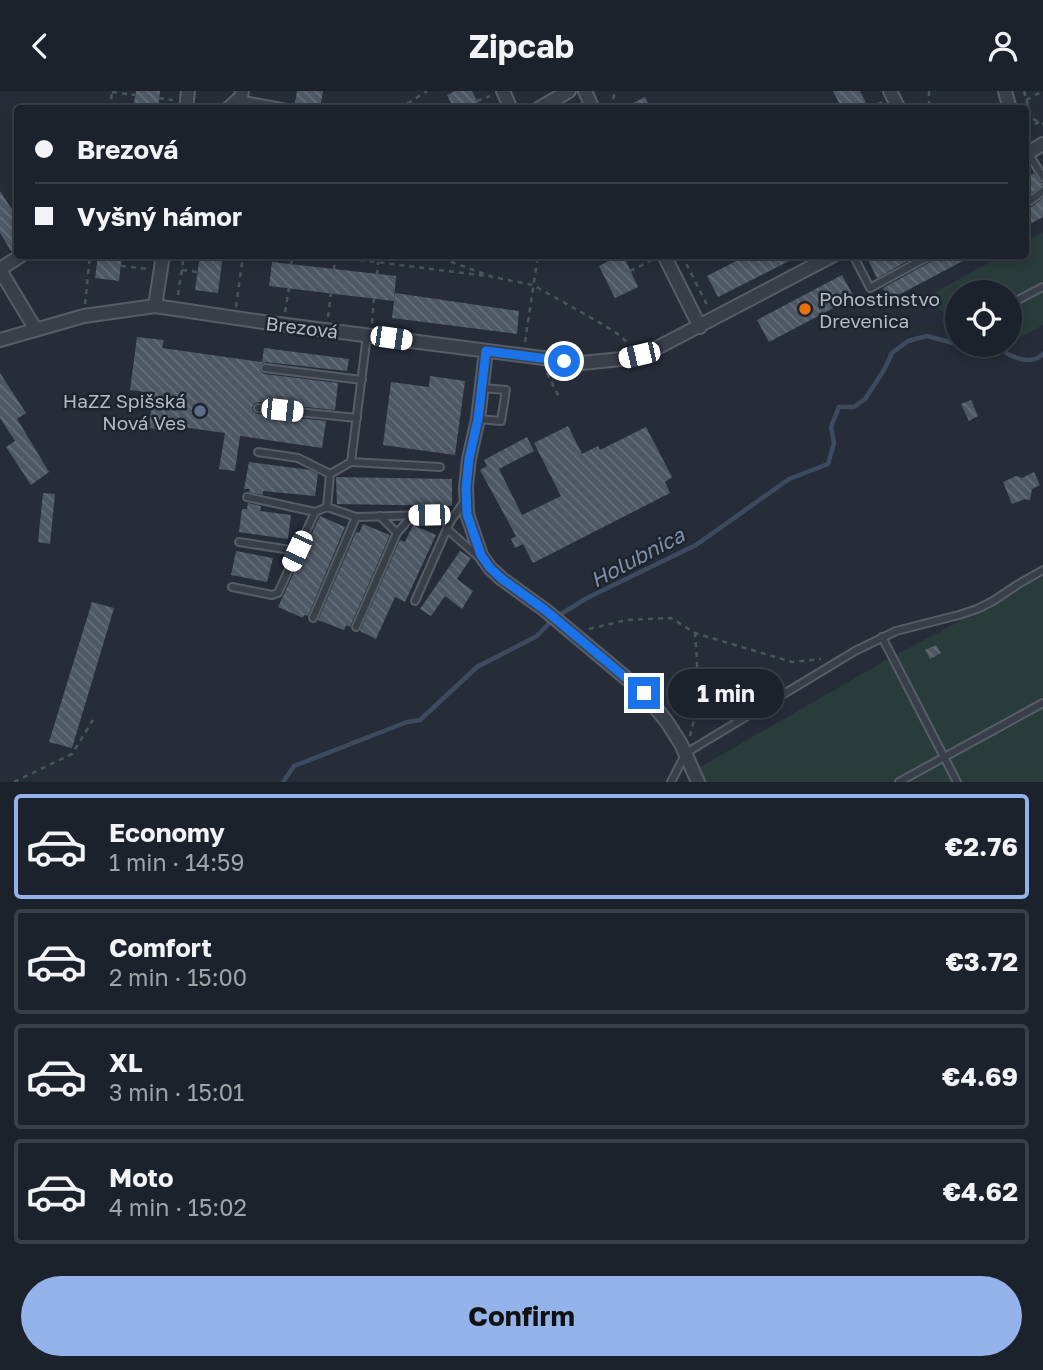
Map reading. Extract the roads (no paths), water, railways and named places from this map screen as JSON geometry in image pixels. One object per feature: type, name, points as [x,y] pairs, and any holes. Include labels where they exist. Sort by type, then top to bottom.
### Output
[{"type":"street","points":[[545,105],[569,91]]},
{"type":"street","points":[[16,259],[0,269],[36,330]]},
{"type":"street","points":[[155,306],[162,259]]},
{"type":"street","points":[[665,259],[700,327]]},
{"type":"street","name":"Brezová","points":[[0,340],[84,316],[155,306],[263,323],[369,331],[486,351],[582,363],[621,359],[655,349],[827,259]]},
{"type":"street","points":[[486,351],[478,419],[469,459],[466,499],[467,514],[481,555],[502,579],[569,629],[644,693],[667,722],[686,753],[698,782]]},
{"type":"lane","points":[[242,94],[244,100],[271,105]]},
{"type":"lane","points":[[1029,156],[1043,177]]},
{"type":"lane","points":[[1029,203],[1043,191]]},
{"type":"lane","points":[[855,259],[870,288],[924,259]]},
{"type":"lane","points":[[1022,298],[1043,287]]},
{"type":"lane","points":[[351,462],[369,331]]},
{"type":"lane","points":[[265,367],[362,380]]},
{"type":"lane","points":[[478,419],[502,421],[506,390],[482,388]]},
{"type":"lane","points":[[258,408],[357,418]]},
{"type":"lane","points":[[258,452],[298,458],[330,474]]},
{"type":"lane","points":[[330,474],[351,462],[440,467]]},
{"type":"lane","points":[[327,507],[330,474]]},
{"type":"lane","points":[[247,497],[315,512],[327,507],[356,517],[429,515],[448,526],[487,563]]},
{"type":"lane","points":[[415,601],[448,526],[466,499]]},
{"type":"lane","points":[[232,587],[272,595],[278,593],[315,512]]},
{"type":"lane","points":[[380,516],[397,533]]},
{"type":"lane","points":[[356,627],[397,533],[412,516]]},
{"type":"lane","points":[[313,618],[356,517]]},
{"type":"lane","points":[[239,541],[297,551]]},
{"type":"lane","points":[[671,782],[686,753],[855,651],[896,631],[977,609],[1043,570]]},
{"type":"lane","points":[[881,637],[957,782]]},
{"type":"lane","points":[[899,782],[1043,703]]},
{"type":"waterway","name":"Holubnica","points":[[283,782],[294,766],[407,722],[420,720],[477,667],[537,636],[553,619],[587,598],[696,545],[789,479],[828,464],[834,443],[831,427],[839,407],[854,407],[865,399],[892,353],[908,341],[927,336],[945,341]]},
{"type":"waterway","name":"Holubnica","points":[[1016,357],[1032,360],[1043,354]]},
{"type":"place","name":"Pohostinstvo Drevenica","points":[[805,309]]},
{"type":"place","name":"HaZZ Spišská Nová Ves","points":[[200,411]]}]
